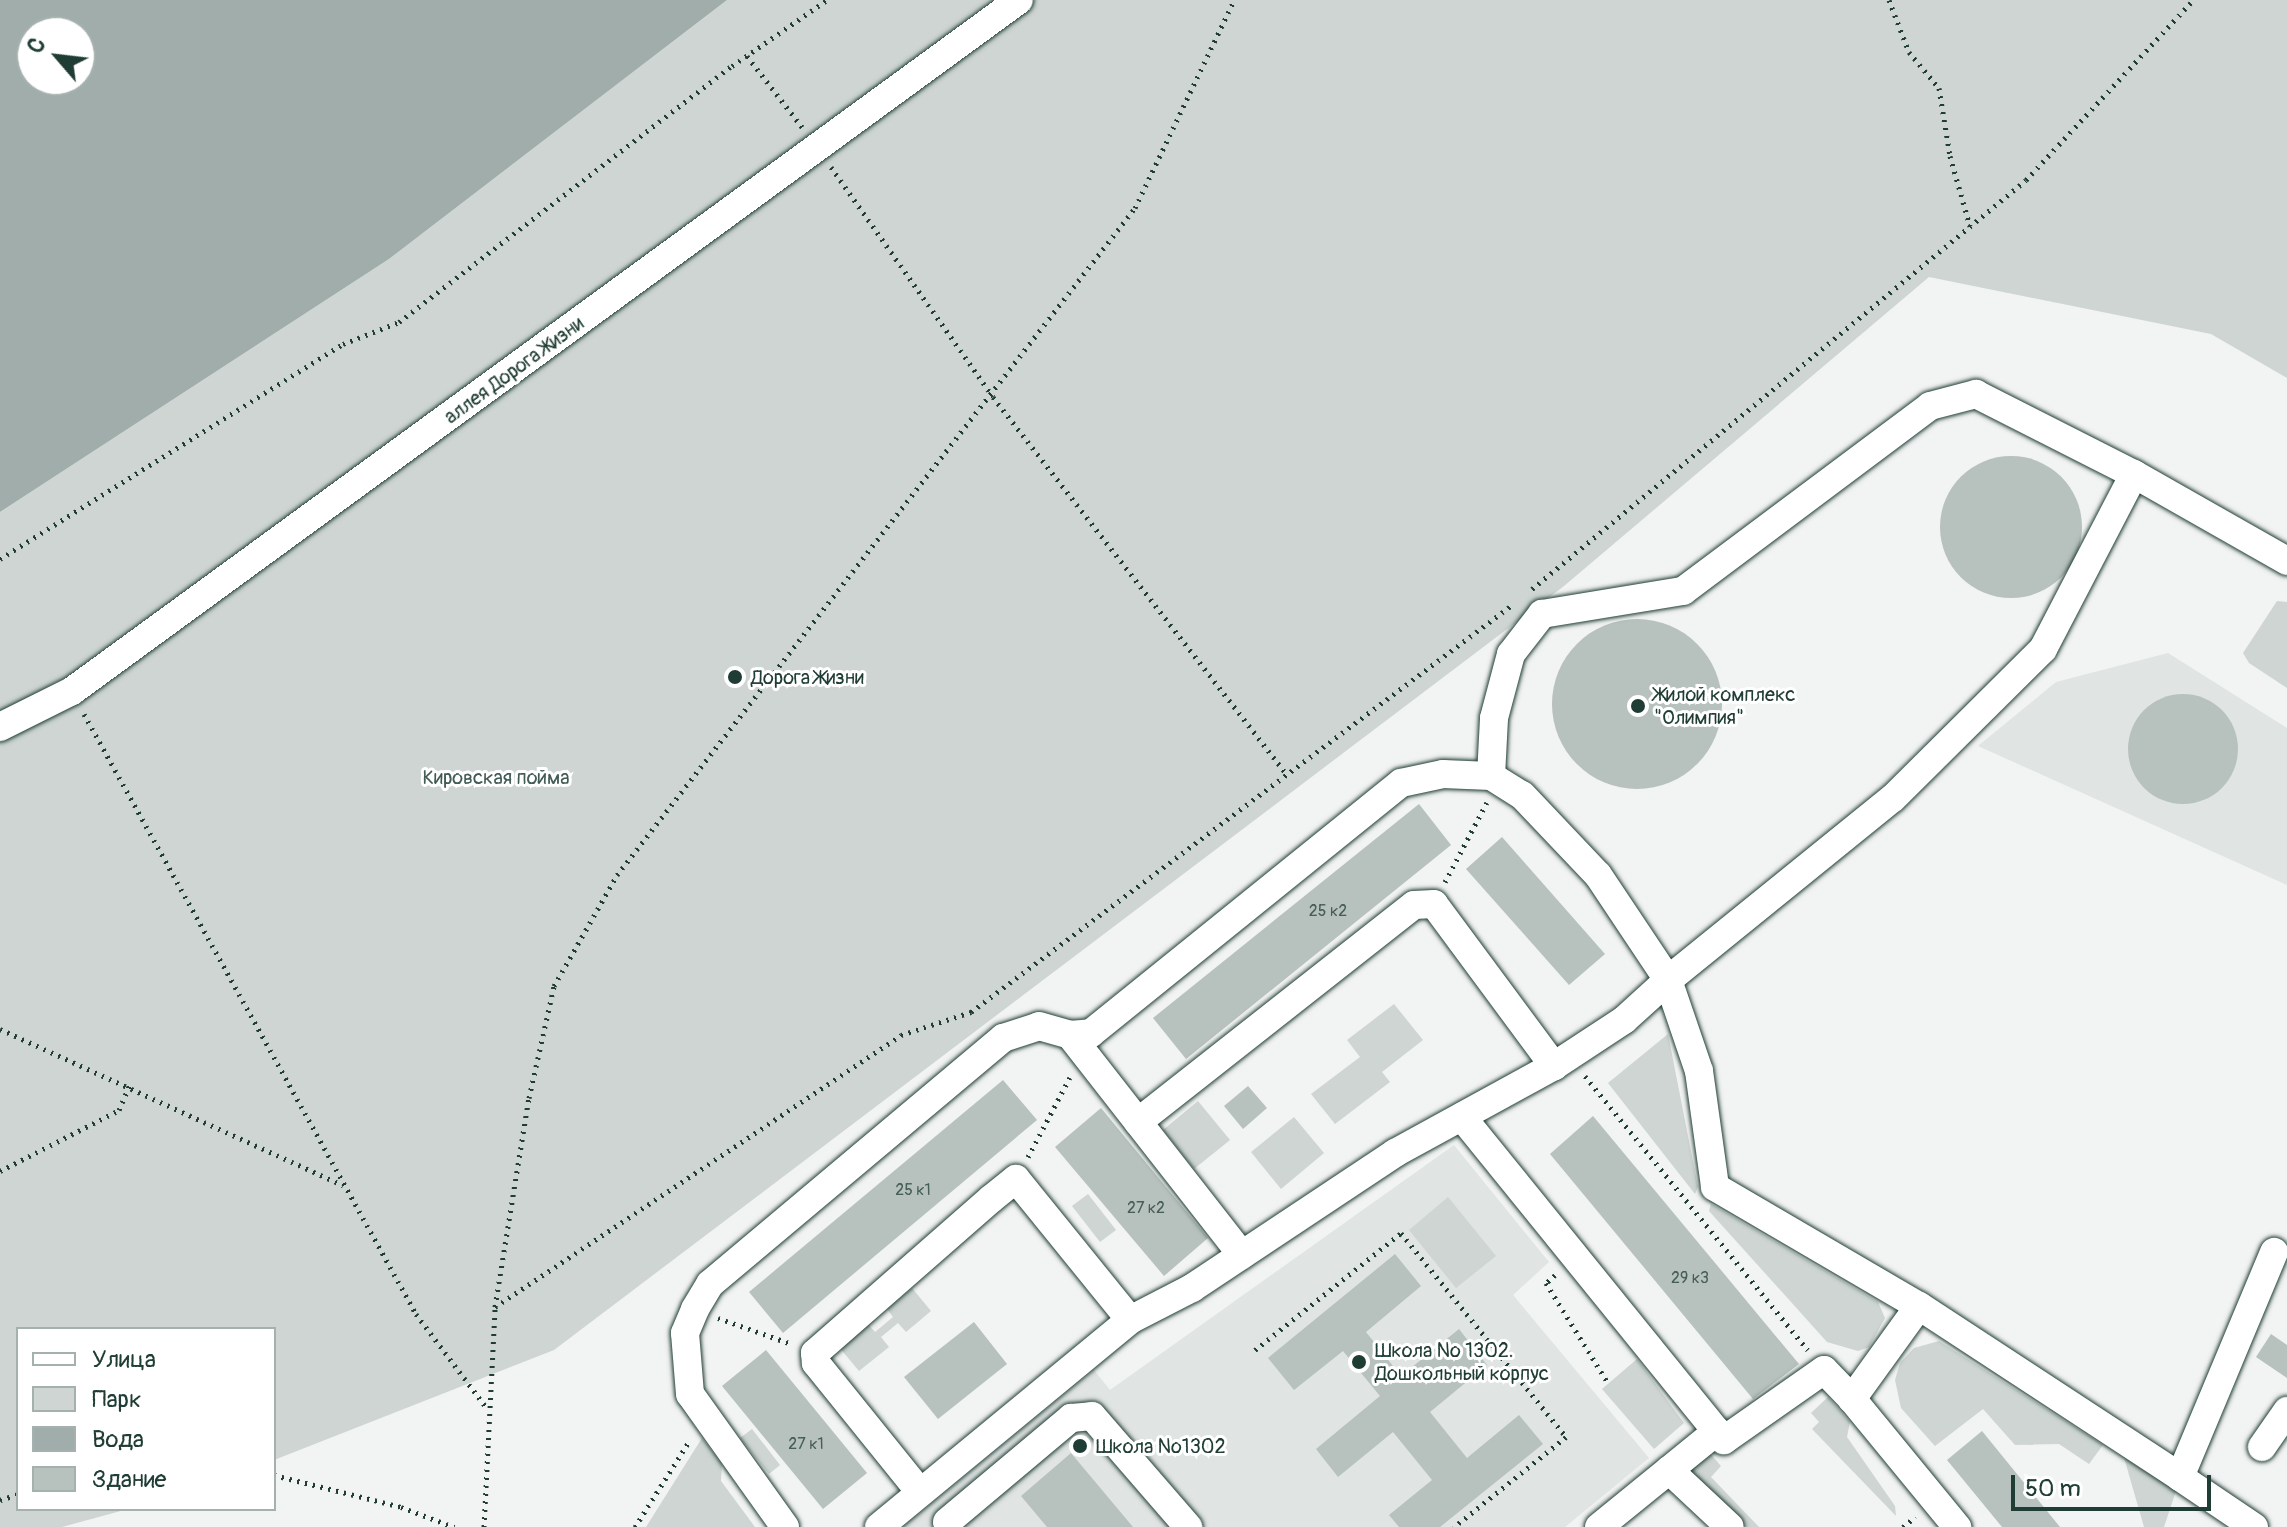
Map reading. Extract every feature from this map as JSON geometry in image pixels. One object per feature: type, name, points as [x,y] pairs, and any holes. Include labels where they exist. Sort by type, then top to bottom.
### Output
[{"type":"street","name":"аллея Дорога Жизни","points":[[0,727],[72,691],[819,149],[1019,0]]},
{"type":"street","points":[[1491,786],[1494,718],[1511,654],[1542,614],[1683,591],[1930,406],[1976,394],[2134,474],[2287,561]]},
{"type":"street","points":[[879,1527],[1130,1320],[1242,1255],[1395,1153],[1562,1061],[1646,1003],[1668,980],[1893,798],[2043,649],[2134,474]]},
{"type":"street","points":[[1076,1044],[1401,783],[1443,774],[1522,795],[1598,875],[1668,980],[1699,1071],[1715,1187],[1919,1306],[2254,1527]]},
{"type":"street","points":[[1138,1122],[1414,905],[1434,904],[1562,1061]]},
{"type":"street","points":[[785,1527],[690,1394],[684,1363],[685,1333],[710,1284],[1003,1038],[1039,1026],[1076,1044],[1242,1255]]},
{"type":"street","points":[[1462,1117],[1724,1440],[1824,1370],[1852,1399],[1957,1527]]},
{"type":"street","points":[[920,1492],[816,1363],[815,1353],[820,1343],[1016,1179],[1130,1320]]},
{"type":"street","points":[[2180,1477],[2274,1252]]},
{"type":"street","points":[[1852,1399],[1919,1306]]},
{"type":"street","points":[[2262,1447],[2287,1411]]},
{"type":"street","points":[[947,1522],[1071,1418],[1092,1416],[1188,1527]]},
{"type":"street","points":[[1599,1527],[1717,1431]]},
{"type":"street","points":[[1669,1470],[1730,1527]]},
{"type":"path","points":[[0,559],[343,344],[399,322],[747,56],[827,0]]},
{"type":"path","points":[[484,1527],[486,1408],[495,1307],[529,1098],[554,986],[617,875],[993,397],[1135,208],[1234,0]]},
{"type":"path","points":[[1889,0],[1909,52],[1939,88],[1950,156],[1970,226]]},
{"type":"path","points":[[1528,592],[2026,180],[2193,0]]},
{"type":"path","points":[[747,56],[819,149],[993,397],[1287,774]]},
{"type":"path","points":[[495,1307],[901,1035],[971,1012],[1516,602]]},
{"type":"path","points":[[72,691],[416,1314],[486,1408]]},
{"type":"path","points":[[1434,904],[1491,786]]},
{"type":"path","points":[[0,1029],[130,1084],[344,1185]]},
{"type":"path","points":[[1016,1179],[1076,1044]]},
{"type":"path","points":[[1562,1061],[1824,1370]]},
{"type":"path","points":[[0,1171],[119,1110],[130,1084]]},
{"type":"path","points":[[1255,1350],[1401,1233],[1566,1437],[1454,1527]]},
{"type":"path","points":[[1577,1256],[1546,1283],[1608,1383]]},
{"type":"path","points":[[709,1330],[718,1305]]},
{"type":"path","points":[[712,1315],[815,1353]]},
{"type":"path","points":[[635,1527],[705,1415]]},
{"type":"path","points":[[276,1476],[401,1507],[454,1527]]},
{"type":"shaded area","points":[[2168,653],[2287,728],[2287,885],[1978,746],[2056,682]]},
{"type":"shaded area","name":"Школа № 1302. Дошкольный корпус","points":[[1454,1145],[1549,1262],[1513,1295],[1649,1458],[1565,1527],[903,1527],[1094,1370],[1110,1390]]},
{"type":"green space","name":"Кировская пойма","points":[[727,0],[2287,0],[2287,378],[2211,334],[1929,277],[1564,586],[554,1350],[276,1459],[276,1327],[16,1327],[16,1511],[121,1511],[62,1527],[0,1527],[0,512],[389,259]]},
{"type":"green space","points":[[2277,601],[2287,602],[2287,688],[2249,663],[2243,653]]},
{"type":"green space","points":[[1394,1004],[1423,1040],[1382,1072],[1390,1082],[1335,1124],[1311,1094],[1360,1057],[1347,1040]]},
{"type":"green space","points":[[1668,1034],[1698,1187],[1695,1194],[1608,1083]]},
{"type":"green space","points":[[1198,1101],[1230,1140],[1194,1169],[1163,1130]]},
{"type":"green space","points":[[1294,1117],[1324,1153],[1281,1189],[1251,1152]]},
{"type":"green space","points":[[1088,1194],[1116,1230],[1100,1242],[1072,1206]]},
{"type":"green space","points":[[1448,1197],[1496,1256],[1456,1288],[1409,1230]]},
{"type":"green space","points":[[1711,1204],[1878,1302],[1885,1318],[1869,1347],[1858,1351],[1827,1342],[1709,1211]]},
{"type":"green space","points":[[912,1288],[931,1311],[906,1332],[898,1323],[881,1337],[889,1347],[859,1371],[839,1347],[868,1324],[875,1332],[893,1317],[887,1309]]},
{"type":"green space","points":[[1939,1341],[2103,1445],[2089,1464],[2059,1444],[2015,1445],[1983,1409],[1935,1446],[1901,1408],[1895,1380],[1900,1363],[1914,1348]]},
{"type":"green space","points":[[1637,1359],[1684,1423],[1654,1449],[1602,1389]]},
{"type":"green space","points":[[1828,1397],[1850,1422],[1847,1437],[1895,1506],[1896,1516],[1812,1429],[1819,1422],[1811,1413]]},
{"type":"green space","points":[[752,1429],[780,1465],[769,1474],[740,1438]]},
{"type":"green space","points":[[702,1438],[722,1464],[721,1481],[755,1527],[646,1527]]},
{"type":"green space","points":[[1707,1450],[1721,1466],[1711,1477],[1759,1527],[1746,1527],[1691,1478],[1690,1466]]},
{"type":"green space","points":[[2123,1454],[2176,1491],[2164,1527],[2144,1527]]},
{"type":"water","points":[[0,0],[727,0],[389,259],[0,512]]},
{"type":"building","points":[[2011,456],[2038,461],[2061,477],[2077,500],[2082,527],[2077,554],[2061,577],[2038,593],[2011,598],[1984,593],[1961,577],[1945,554],[1940,527],[1945,500],[1961,477],[1984,461]]},
{"type":"building","name":"Жилой комплекс \"Олимпия\"","points":[[1637,619],[1670,625],[1697,644],[1716,671],[1722,704],[1716,737],[1697,764],[1670,783],[1637,789],[1604,783],[1577,764],[1558,737],[1552,704],[1558,671],[1577,644],[1604,625]]},
{"type":"building","points":[[2183,694],[2204,698],[2222,710],[2234,728],[2238,749],[2234,770],[2222,788],[2204,800],[2183,804],[2162,800],[2144,788],[2132,770],[2128,749],[2132,728],[2144,710],[2162,698]]},
{"type":"building","points":[[1419,804],[1451,845],[1186,1059],[1153,1018]]},
{"type":"building","points":[[1502,837],[1605,954],[1569,985],[1466,869]]},
{"type":"building","points":[[1003,1080],[1037,1120],[783,1333],[749,1292]]},
{"type":"building","points":[[1248,1086],[1267,1108],[1243,1129],[1224,1106]]},
{"type":"building","points":[[1101,1108],[1208,1238],[1164,1276],[1055,1147]]},
{"type":"building","points":[[1593,1116],[1799,1364],[1753,1399],[1550,1154]]},
{"type":"building","points":[[1395,1254],[1421,1286],[1366,1332],[1401,1376],[1459,1329],[1487,1365],[1430,1412],[1467,1458],[1519,1415],[1543,1444],[1440,1527],[1399,1527],[1389,1515],[1432,1480],[1393,1432],[1338,1477],[1316,1449],[1380,1396],[1343,1351],[1294,1390],[1268,1358]]},
{"type":"building","points":[[974,1322],[1007,1364],[938,1419],[904,1377]]},
{"type":"building","points":[[2271,1334],[2287,1345],[2287,1378],[2256,1357]]},
{"type":"building","points":[[766,1350],[867,1473],[823,1509],[722,1386]]},
{"type":"building","points":[[1982,1431],[2060,1527],[2002,1527],[1947,1460]]},
{"type":"building","points":[[1071,1453],[1133,1527],[1047,1527],[1021,1496]]},
{"type":"place","name":"Дорога Жизни","points":[[735,677]]},
{"type":"place","name":"Жилой комплекс \"Олимпия\"","points":[[1638,706]]},
{"type":"place","name":"Школа № 1302. Дошкольный корпус","points":[[1359,1362]]},
{"type":"place","name":"Школа №1302","points":[[1080,1446]]}]
